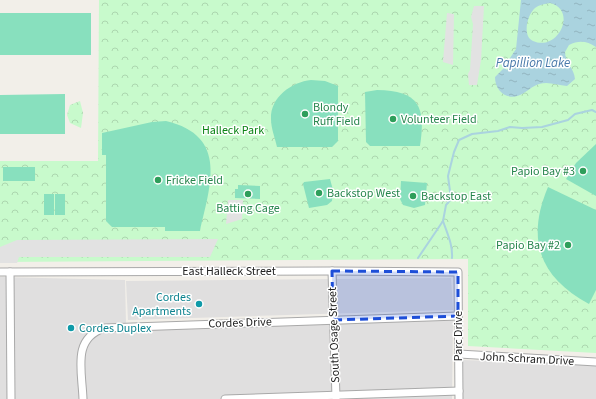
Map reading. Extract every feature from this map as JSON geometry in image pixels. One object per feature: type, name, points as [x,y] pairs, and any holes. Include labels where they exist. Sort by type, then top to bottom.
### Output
[{"type":"street","name":"South Osage Street","points":[[332,271],[336,397]]},
{"type":"street","name":"East Halleck Street","points":[[0,272],[458,272]]},
{"type":"street","points":[[10,272],[11,399]]},
{"type":"street","name":"Parc Drive","points":[[458,272],[459,399]]},
{"type":"street","name":"Cordes Drive","points":[[83,399],[82,349],[88,336],[104,328],[458,316]]},
{"type":"street","name":"John Schram Drive","points":[[458,354],[596,362]]},
{"type":"street","points":[[225,399],[412,396],[459,391]]},
{"type":"highlighted area","points":[[332,271],[458,272],[458,316],[333,320]]},
{"type":"shaded area","points":[[474,6],[484,6],[481,60],[477,85],[469,85],[468,74],[470,70],[473,24],[471,17]]},
{"type":"shaded area","points":[[447,13],[454,14],[453,65],[443,62]]},
{"type":"shaded area","points":[[228,200],[243,200],[242,219],[226,224]]},
{"type":"shaded area","points":[[218,239],[210,257],[19,257],[17,263],[0,263],[0,247],[17,240]]},
{"type":"shaded area","points":[[0,277],[125,280],[126,323],[453,319],[452,399],[0,399]]},
{"type":"shaded area","points":[[451,278],[453,310],[128,320],[126,281]]},
{"type":"shaded area","points":[[463,360],[596,365],[596,399],[463,399]]},
{"type":"green space","name":"Halleck Park","points":[[99,0],[596,0],[596,353],[468,346],[468,259],[0,262],[0,161],[98,161]]},
{"type":"green space","points":[[0,13],[91,13],[91,55],[0,55]]},
{"type":"green space","name":"Blondy Ruff Field","points":[[304,81],[325,81],[338,86],[338,141],[332,147],[277,147],[271,122],[274,104],[290,87]]},
{"type":"green space","name":"Volunteer Field","points":[[377,90],[391,91],[402,94],[411,98],[416,103],[420,111],[422,121],[420,146],[370,146],[366,142],[365,92]]},
{"type":"green space","points":[[65,94],[65,134],[0,134],[0,95]]},
{"type":"green space","points":[[80,101],[83,113],[81,128],[70,123],[67,115],[70,105]]},
{"type":"green space","name":"Fricke Field","points":[[166,121],[186,128],[199,138],[207,151],[210,165],[210,180],[208,197],[200,231],[165,231],[165,227],[112,227],[106,221],[106,155],[102,155],[102,133],[152,122]]},
{"type":"green space","name":"Papio Bay #3","points":[[596,144],[596,196],[566,179],[576,163]]},
{"type":"green space","points":[[3,167],[35,167],[35,181],[3,181]]},
{"type":"green space","name":"Backstop West","points":[[330,179],[333,190],[332,201],[327,205],[309,208],[303,184],[304,182]]},
{"type":"green space","name":"Backstop East","points":[[401,181],[427,183],[425,205],[414,208],[403,205],[400,199]]},
{"type":"green space","name":"Batting Cage","points":[[238,185],[260,186],[260,199],[235,198],[235,189],[238,189]]},
{"type":"green space","name":"Papio Bay #2","points":[[548,187],[596,210],[596,290],[589,304],[558,282],[548,269],[542,255],[538,240],[538,223],[541,206]]},
{"type":"green space","points":[[44,194],[54,194],[54,215],[44,215]]},
{"type":"green space","points":[[55,194],[65,194],[65,215],[55,215]]},
{"type":"water","name":"Papillion Lake","points":[[521,0],[596,0],[596,47],[589,43],[583,42],[576,42],[569,45],[565,52],[565,56],[575,79],[567,86],[542,83],[515,97],[506,96],[503,94],[497,87],[495,77],[504,68],[507,70],[511,66],[508,61],[516,49]],"holes":[[[550,3],[558,7],[563,13],[564,21],[557,36],[550,41],[542,43],[533,41],[528,35],[527,30],[528,20],[532,11],[538,6]]]},
{"type":"waterway","points":[[418,258],[443,221],[446,205],[451,199],[448,176],[454,152],[459,140],[472,134],[498,131],[510,127],[542,127],[568,120],[575,114],[592,110],[596,112]]},
{"type":"waterway","points":[[443,221],[451,244],[452,258]]},
{"type":"place","name":"Blondy Ruff Field","points":[[305,114]]},
{"type":"place","name":"Volunteer Field","points":[[393,119]]},
{"type":"place","name":"Papio Bay #3","points":[[583,171]]},
{"type":"place","name":"Fricke Field","points":[[158,180]]},
{"type":"place","name":"Backstop West","points":[[319,193]]},
{"type":"place","name":"Batting Cage","points":[[248,194]]},
{"type":"place","name":"Backstop East","points":[[413,196]]},
{"type":"place","name":"Papio Bay #2","points":[[568,245]]},
{"type":"place","name":"Cordes Apartments","points":[[199,304]]},
{"type":"place","name":"Cordes Duplex","points":[[71,328]]}]
